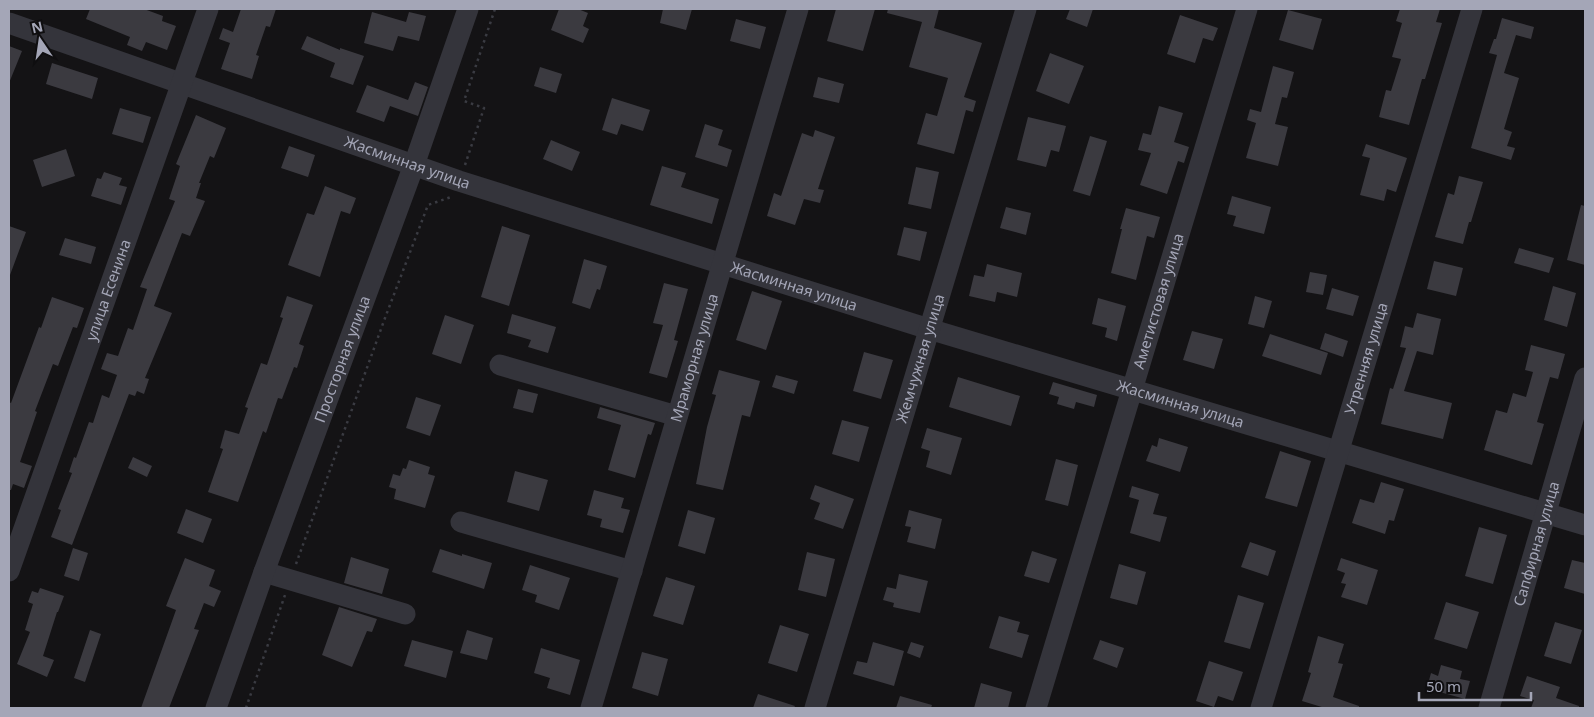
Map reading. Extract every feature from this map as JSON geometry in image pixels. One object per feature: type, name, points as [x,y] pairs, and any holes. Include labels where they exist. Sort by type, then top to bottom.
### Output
[{"type":"street","name":"улица Есенина","points":[[9,571],[208,9]]},
{"type":"street","name":"Просторная улица","points":[[216,708],[414,165],[468,9]]},
{"type":"street","name":"Жемчужная улица","points":[[815,708],[1026,9]]},
{"type":"street","name":"Аметистовая улица","points":[[1036,708],[1247,9]]},
{"type":"street","name":"Утренняя улица","points":[[1261,708],[1472,9]]},
{"type":"street","name":"Мраморная улица","points":[[591,708],[722,264],[793,10]]},
{"type":"street","name":"Жасминная улица","points":[[9,23],[414,165],[722,264],[929,329],[1585,525]]},
{"type":"street","points":[[500,365],[677,416]]},
{"type":"street","name":"Сапфирная улица","points":[[1488,708],[1585,378]]},
{"type":"street","points":[[461,522],[632,572]]},
{"type":"street","points":[[264,572],[405,614]]},
{"type":"path","points":[[464,169],[484,108],[464,101],[495,9]]},
{"type":"path","points":[[246,708],[290,580],[428,205],[454,196]]},
{"type":"building","points":[[90,9],[144,9],[163,16],[162,21],[176,26],[167,50],[146,42],[142,51],[127,45],[130,37],[86,19]]},
{"type":"building","points":[[241,9],[276,9],[270,27],[266,26],[256,55],[259,56],[252,79],[221,69],[230,43],[219,39],[223,28],[233,32]]},
{"type":"building","points":[[559,9],[578,9],[588,13],[583,26],[589,29],[583,43],[551,30]]},
{"type":"building","points":[[663,9],[692,9],[686,30],[660,23]]},
{"type":"building","points":[[836,9],[875,9],[863,51],[827,41]]},
{"type":"building","points":[[888,9],[939,9],[934,28],[982,43],[964,97],[976,101],[973,112],[966,110],[954,154],[917,144],[926,113],[937,116],[948,78],[909,67],[922,22],[887,13]]},
{"type":"building","points":[[1070,9],[1093,9],[1087,27],[1066,19]]},
{"type":"building","points":[[1400,9],[1440,9],[1436,22],[1442,23],[1425,79],[1422,79],[1409,125],[1379,117],[1386,90],[1391,91],[1401,59],[1392,57],[1402,23],[1396,21]]},
{"type":"building","points":[[1288,10],[1322,19],[1313,50],[1279,40]]},
{"type":"building","points":[[372,12],[406,22],[409,12],[426,16],[419,41],[398,36],[393,51],[364,43]]},
{"type":"building","points":[[1180,15],[1218,28],[1213,41],[1203,38],[1195,63],[1167,54]]},
{"type":"building","points":[[1502,18],[1534,27],[1531,39],[1516,35],[1504,73],[1519,78],[1504,129],[1512,132],[1507,146],[1515,148],[1511,160],[1471,148],[1497,55],[1489,53],[1494,39],[1496,39]]},
{"type":"building","points":[[736,19],[766,27],[760,49],[730,41]]},
{"type":"building","points":[[307,36],[340,50],[340,48],[364,56],[353,85],[330,77],[335,63],[301,49]]},
{"type":"building","points":[[9,46],[22,51],[9,83]]},
{"type":"building","points":[[1050,53],[1084,66],[1069,104],[1036,91]]},
{"type":"building","points":[[52,63],[98,78],[92,99],[46,84]]},
{"type":"building","points":[[1273,66],[1294,72],[1287,98],[1282,97],[1275,124],[1288,127],[1278,166],[1246,158],[1256,123],[1247,120],[1250,109],[1261,112]]},
{"type":"building","points":[[540,67],[562,74],[556,93],[534,86]]},
{"type":"building","points":[[818,77],[844,84],[839,103],[813,97]]},
{"type":"building","points":[[415,82],[428,87],[418,116],[390,106],[384,122],[356,112],[367,85],[408,100]]},
{"type":"building","points":[[612,98],[650,110],[643,131],[621,124],[617,135],[602,130]]},
{"type":"building","points":[[1159,106],[1183,113],[1174,142],[1189,147],[1184,163],[1178,161],[1167,194],[1140,185],[1151,153],[1138,150],[1143,133],[1151,135]]},
{"type":"building","points":[[120,108],[151,117],[143,143],[112,134]]},
{"type":"building","points":[[196,115],[226,128],[214,158],[210,156],[199,183],[201,183],[196,198],[205,201],[190,236],[182,233],[154,306],[172,313],[145,378],[149,379],[144,394],[137,391],[135,396],[129,394],[72,545],[51,537],[61,510],[58,509],[72,473],[69,472],[74,457],[76,458],[89,422],[93,423],[102,395],[109,398],[117,375],[101,369],[107,353],[118,356],[128,328],[133,330],[147,289],[140,287],[175,201],[169,199],[180,166],[176,164]]},
{"type":"building","points":[[1028,117],[1066,126],[1059,152],[1051,150],[1046,167],[1017,160]]},
{"type":"building","points":[[705,124],[723,130],[718,145],[732,150],[727,167],[695,157]]},
{"type":"building","points":[[815,130],[835,137],[818,189],[824,190],[820,203],[804,199],[795,225],[767,216],[774,193],[781,196],[802,133],[813,137]]},
{"type":"building","points":[[1090,136],[1107,141],[1090,196],[1073,191]]},
{"type":"building","points":[[551,140],[580,152],[572,171],[543,159]]},
{"type":"building","points":[[1366,144],[1407,158],[1396,192],[1387,189],[1384,201],[1360,195],[1370,158],[1362,156]]},
{"type":"building","points":[[289,146],[315,155],[308,177],[281,168]]},
{"type":"building","points":[[66,149],[75,176],[42,187],[33,160]]},
{"type":"building","points":[[662,166],[686,173],[681,187],[719,199],[712,224],[650,205]]},
{"type":"building","points":[[916,167],[939,172],[931,209],[908,204]]},
{"type":"building","points":[[104,172],[122,178],[119,185],[127,187],[121,205],[91,196],[97,178],[101,179]]},
{"type":"building","points":[[1459,176],[1483,182],[1463,244],[1435,237],[1448,193],[1454,195]]},
{"type":"building","points":[[325,186],[356,198],[350,214],[341,211],[320,277],[288,265],[307,213],[314,215]]},
{"type":"building","points":[[1232,196],[1271,207],[1264,234],[1233,226],[1236,216],[1227,214]]},
{"type":"building","points":[[1581,205],[1585,206],[1585,265],[1567,260]]},
{"type":"building","points":[[1006,207],[1031,213],[1026,235],[1000,228]]},
{"type":"building","points":[[1126,208],[1160,217],[1154,238],[1147,236],[1136,280],[1111,273]]},
{"type":"building","points":[[9,226],[26,232],[10,275],[9,275]]},
{"type":"building","points":[[502,226],[530,235],[509,306],[481,297]]},
{"type":"building","points":[[904,227],[927,232],[920,261],[897,255]]},
{"type":"building","points":[[65,238],[96,247],[91,264],[59,255]]},
{"type":"building","points":[[1519,248],[1554,258],[1549,273],[1514,263]]},
{"type":"building","points":[[584,259],[607,266],[600,290],[597,289],[590,309],[572,303]]},
{"type":"building","points":[[1434,261],[1463,268],[1456,296],[1427,289]]},
{"type":"building","points":[[987,264],[1022,273],[1017,297],[997,292],[995,302],[969,296],[974,275],[984,277]]},
{"type":"building","points":[[1310,272],[1327,275],[1323,295],[1306,292]]},
{"type":"building","points":[[664,283],[688,289],[674,340],[678,341],[667,378],[649,373],[663,325],[653,323]]},
{"type":"building","points":[[1553,286],[1576,293],[1567,327],[1544,320]]},
{"type":"building","points":[[1332,288],[1359,296],[1353,316],[1326,309]]},
{"type":"building","points":[[752,291],[782,301],[766,350],[736,340]]},
{"type":"building","points":[[287,296],[313,305],[299,344],[304,346],[297,368],[294,367],[282,399],[278,398],[266,433],[263,431],[238,502],[208,492],[223,449],[220,448],[225,430],[239,434],[248,408],[245,407],[261,363],[267,365],[283,318],[280,317]]},
{"type":"building","points":[[1255,296],[1272,301],[1264,328],[1248,324]]},
{"type":"building","points":[[52,297],[84,308],[77,328],[73,327],[58,366],[53,364],[35,411],[37,412],[20,462],[32,466],[24,488],[13,484],[11,490],[9,490],[9,402],[11,403]]},
{"type":"building","points":[[1098,298],[1126,306],[1117,341],[1105,337],[1107,328],[1092,324]]},
{"type":"building","points":[[1417,313],[1441,319],[1433,355],[1417,351],[1404,391],[1452,403],[1443,439],[1381,424],[1390,388],[1393,389],[1406,348],[1400,347],[1405,326],[1413,328]]},
{"type":"building","points":[[512,314],[556,327],[548,353],[528,347],[531,340],[507,333]]},
{"type":"building","points":[[445,315],[474,325],[461,364],[432,354]]},
{"type":"building","points":[[1192,331],[1223,339],[1214,369],[1183,360]]},
{"type":"building","points":[[1325,333],[1348,341],[1343,357],[1320,349]]},
{"type":"building","points":[[1270,334],[1328,353],[1321,375],[1262,356]]},
{"type":"building","points":[[1531,345],[1565,354],[1558,379],[1550,377],[1537,422],[1544,424],[1532,465],[1484,450],[1496,410],[1507,413],[1513,393],[1526,397],[1533,372],[1525,370]]},
{"type":"building","points":[[864,352],[893,360],[881,399],[853,391]]},
{"type":"building","points":[[719,370],[760,381],[750,417],[742,415],[723,490],[696,484],[707,427],[716,395],[712,394]]},
{"type":"building","points":[[776,375],[798,381],[794,394],[772,387]]},
{"type":"building","points":[[958,377],[1020,396],[1011,426],[949,407]]},
{"type":"building","points":[[1053,382],[1097,395],[1094,407],[1076,402],[1074,409],[1057,404],[1059,397],[1049,394]]},
{"type":"building","points":[[518,389],[538,394],[533,413],[513,408]]},
{"type":"building","points":[[416,397],[441,405],[430,436],[406,428]]},
{"type":"building","points":[[600,407],[655,423],[651,435],[648,434],[635,478],[608,470],[621,425],[597,418]]},
{"type":"building","points":[[842,420],[869,427],[859,462],[832,454]]},
{"type":"building","points":[[927,428],[962,438],[951,475],[926,467],[930,451],[921,448]]},
{"type":"building","points":[[1159,438],[1188,447],[1180,472],[1146,461],[1152,445],[1157,447]]},
{"type":"building","points":[[1280,451],[1311,461],[1297,507],[1265,498]]},
{"type":"building","points":[[133,457],[152,466],[147,477],[128,468]]},
{"type":"building","points":[[1056,459],[1078,465],[1068,506],[1045,500]]},
{"type":"building","points":[[409,460],[430,467],[428,474],[435,476],[425,508],[394,499],[396,489],[389,487],[393,474],[400,476],[403,468],[406,469]]},
{"type":"building","points":[[515,471],[548,480],[539,511],[507,502]]},
{"type":"building","points":[[1381,482],[1404,489],[1394,521],[1389,520],[1385,534],[1352,523],[1360,499],[1374,503]]},
{"type":"building","points":[[815,485],[854,499],[843,529],[814,519],[820,503],[810,499]]},
{"type":"building","points":[[1132,486],[1159,494],[1153,514],[1167,517],[1160,542],[1130,533],[1139,500],[1129,497]]},
{"type":"building","points":[[594,490],[624,498],[621,508],[630,510],[623,533],[600,527],[602,519],[587,515]]},
{"type":"building","points":[[186,509],[212,519],[203,543],[177,533]]},
{"type":"building","points":[[688,510],[715,518],[705,554],[678,546]]},
{"type":"building","points":[[909,510],[942,519],[935,549],[907,542],[911,527],[905,526]]},
{"type":"building","points":[[1479,527],[1507,535],[1493,584],[1465,576]]},
{"type":"building","points":[[1250,542],[1276,551],[1268,576],[1241,567]]},
{"type":"building","points":[[73,548],[88,553],[79,581],[64,576]]},
{"type":"building","points":[[440,549],[492,563],[484,589],[432,572]]},
{"type":"building","points":[[1032,551],[1057,559],[1049,583],[1024,576]]},
{"type":"building","points":[[807,552],[835,559],[826,597],[798,590]]},
{"type":"building","points":[[351,557],[389,569],[382,594],[344,583]]},
{"type":"building","points":[[185,558],[215,570],[209,586],[221,591],[214,607],[204,603],[194,629],[199,630],[169,708],[141,708],[176,610],[166,606]]},
{"type":"building","points":[[1341,558],[1378,570],[1367,605],[1341,597],[1346,584],[1341,583],[1345,573],[1337,570]]},
{"type":"building","points":[[1572,560],[1585,563],[1585,594],[1564,588]]},
{"type":"building","points":[[1119,564],[1146,572],[1137,605],[1110,598]]},
{"type":"building","points":[[530,565],[570,578],[559,610],[535,602],[537,595],[522,590]]},
{"type":"building","points":[[899,574],[928,581],[920,613],[893,607],[894,603],[883,600],[887,587],[896,589]]},
{"type":"building","points":[[666,577],[695,586],[683,625],[653,616]]},
{"type":"building","points":[[40,588],[64,596],[43,656],[54,660],[47,677],[17,664],[30,632],[25,630],[33,604],[28,602],[32,591],[38,593]]},
{"type":"building","points":[[1238,595],[1264,603],[1250,649],[1224,642]]},
{"type":"building","points":[[1446,602],[1479,612],[1467,649],[1434,639]]},
{"type":"building","points":[[339,607],[377,619],[372,632],[367,631],[352,667],[322,655]]},
{"type":"building","points":[[999,616],[1020,622],[1017,632],[1029,635],[1022,658],[989,648]]},
{"type":"building","points":[[1555,622],[1582,630],[1571,664],[1544,656]]},
{"type":"building","points":[[780,625],[809,634],[797,672],[768,663]]},
{"type":"building","points":[[90,630],[101,634],[85,682],[74,678]]},
{"type":"building","points":[[467,630],[493,638],[487,660],[460,653]]},
{"type":"building","points":[[1318,636],[1344,644],[1338,663],[1343,664],[1333,697],[1359,706],[1359,708],[1325,708],[1302,701],[1311,673],[1308,672]]},
{"type":"building","points":[[412,640],[453,651],[446,678],[404,666]]},
{"type":"building","points":[[1100,640],[1124,648],[1117,668],[1093,659]]},
{"type":"building","points":[[873,642],[904,651],[894,686],[853,674],[857,661],[867,663]]},
{"type":"building","points":[[911,642],[924,646],[920,658],[907,653]]},
{"type":"building","points":[[541,648],[580,660],[570,695],[547,688],[550,678],[534,673]]},
{"type":"building","points":[[642,652],[668,659],[658,696],[632,688]]},
{"type":"building","points":[[1209,661],[1243,672],[1233,701],[1218,696],[1214,707],[1196,701]]},
{"type":"building","points":[[1441,665],[1462,671],[1460,679],[1470,681],[1465,699],[1436,691],[1437,687],[1428,684],[1431,673],[1438,676]]},
{"type":"building","points":[[1527,676],[1560,687],[1556,698],[1579,706],[1579,708],[1531,708],[1534,700],[1520,696]]},
{"type":"building","points":[[981,683],[1012,692],[1008,708],[974,708]]},
{"type":"building","points":[[758,694],[795,706],[794,708],[753,708]]},
{"type":"building","points":[[900,696],[932,705],[931,708],[896,708]]}]
